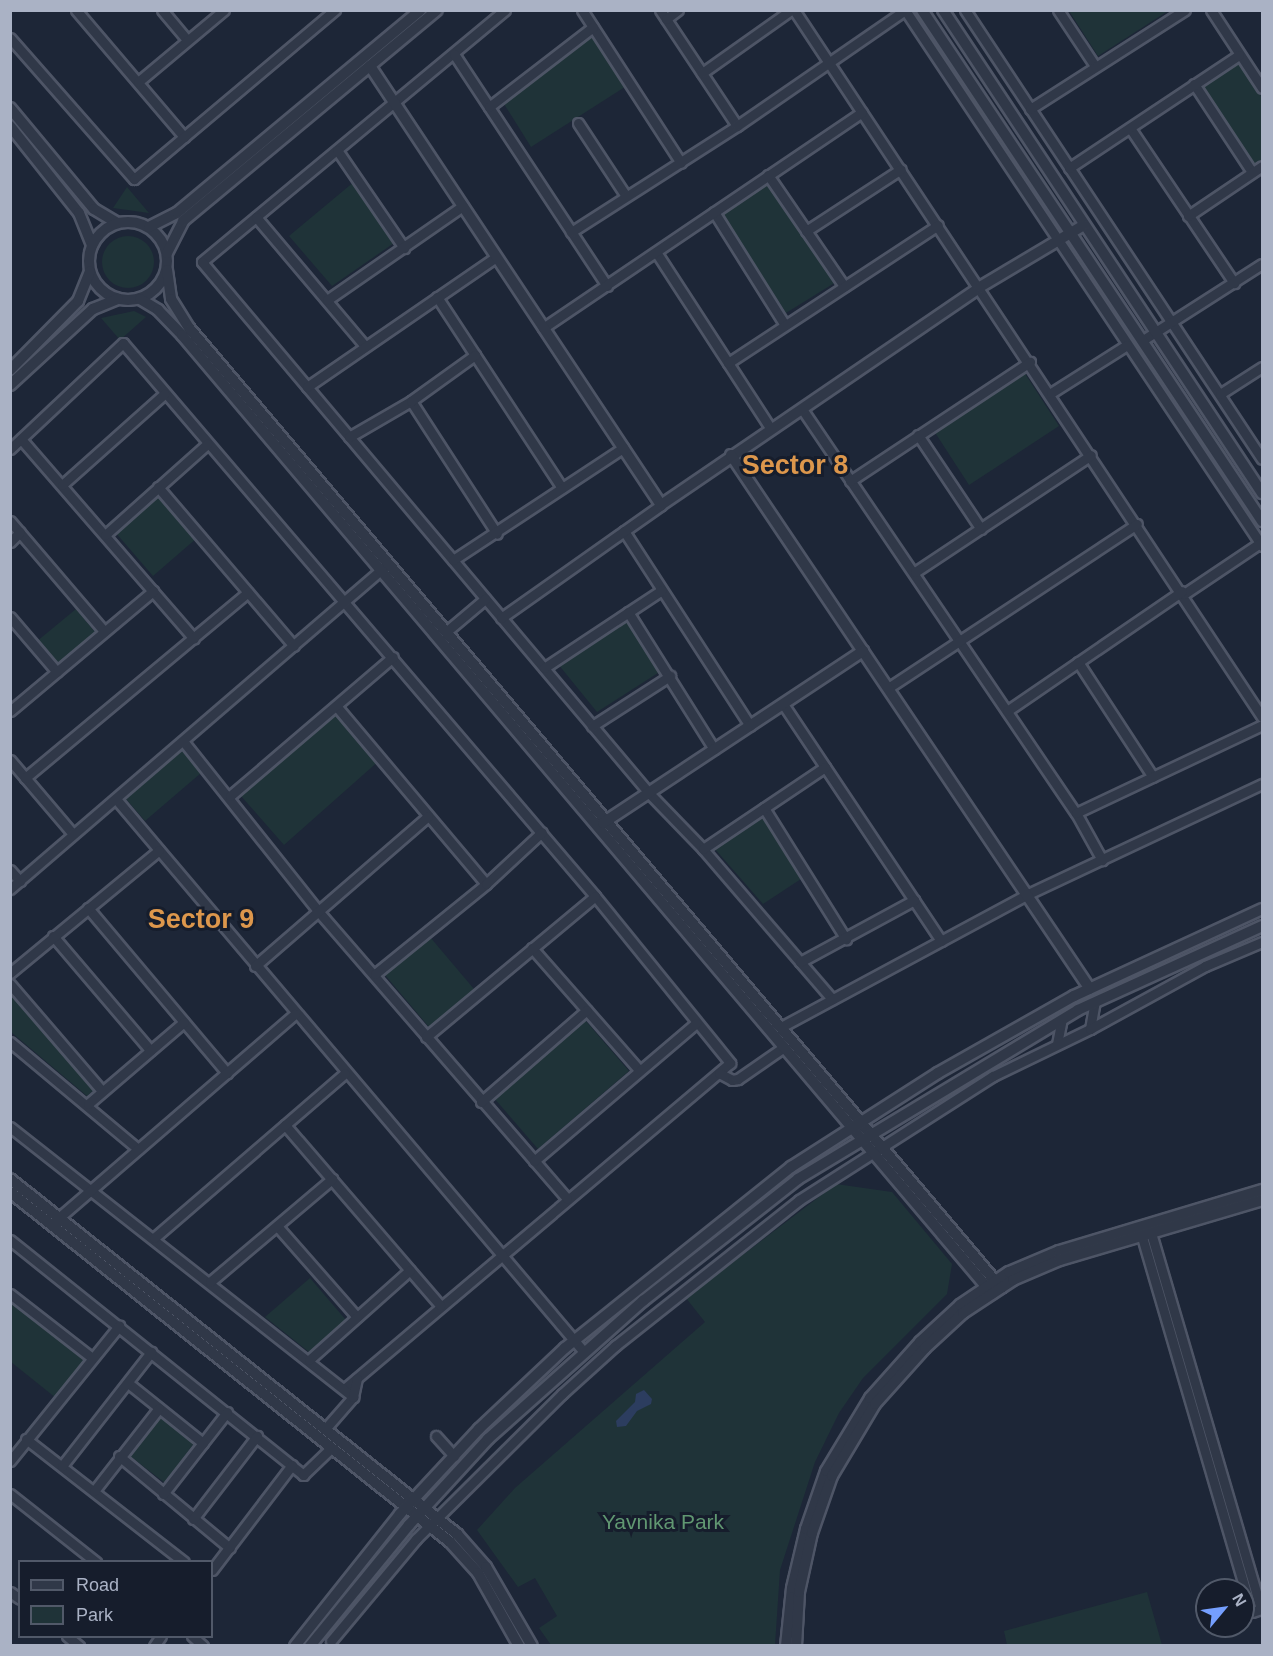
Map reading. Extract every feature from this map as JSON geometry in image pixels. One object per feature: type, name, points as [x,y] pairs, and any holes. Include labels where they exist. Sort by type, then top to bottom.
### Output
[{"type":"street","points":[[76,10],[184,137]]},
{"type":"street","points":[[162,10],[187,40]]},
{"type":"street","points":[[138,82],[224,10]]},
{"type":"street","points":[[10,38],[135,179],[335,10]]},
{"type":"street","points":[[149,227],[177,213],[421,10]]},
{"type":"street","points":[[437,10],[183,220],[167,252],[171,298],[190,329],[386,567],[602,823],[781,1027],[856,1124],[994,1287]]},
{"type":"street","points":[[506,10],[202,262],[649,793],[703,849],[832,999]]},
{"type":"street","points":[[582,10],[681,163]]},
{"type":"street","points":[[678,10],[663,15],[737,126]]},
{"type":"street","points":[[702,73],[792,10],[1051,393],[1263,717]]},
{"type":"street","points":[[571,232],[737,126],[905,10],[1057,242],[1262,544],[1183,593],[1006,711]]},
{"type":"street","points":[[922,10],[1263,521]]},
{"type":"street","points":[[943,10],[1263,493]]},
{"type":"street","points":[[965,10],[1263,459]]},
{"type":"street","points":[[1058,10],[1095,66]]},
{"type":"street","points":[[1030,109],[1185,10]]},
{"type":"street","points":[[1211,10],[1263,88]]},
{"type":"street","points":[[489,107],[593,27]]},
{"type":"street","points":[[454,54],[607,286]]},
{"type":"street","points":[[1069,168],[1239,55]]},
{"type":"street","points":[[370,66],[661,505]]},
{"type":"street","points":[[1194,84],[1252,172]]},
{"type":"street","points":[[10,108],[94,208],[117,223]]},
{"type":"street","points":[[543,328],[862,112]]},
{"type":"street","points":[[578,123],[626,196]]},
{"type":"street","points":[[10,126],[79,213],[92,245],[90,271],[78,301],[10,370]]},
{"type":"street","points":[[1130,128],[1234,283]]},
{"type":"street","points":[[337,150],[405,248]]},
{"type":"street","points":[[1188,216],[1263,166]]},
{"type":"street","points":[[806,231],[901,169]]},
{"type":"street","points":[[768,175],[844,286]]},
{"type":"street","points":[[327,300],[463,206]]},
{"type":"street","points":[[714,212],[785,325]]},
{"type":"street","points":[[256,217],[365,346]]},
{"type":"street","points":[[92,245],[102,231],[117,223],[135,222],[149,227],[167,252]]},
{"type":"street","points":[[728,363],[938,225]]},
{"type":"street","points":[[501,618],[731,455],[981,288],[1084,225]]},
{"type":"street","points":[[656,252],[771,429]]},
{"type":"street","points":[[307,387],[496,257]]},
{"type":"street","points":[[1143,340],[1263,264]]},
{"type":"street","points":[[140,299],[159,286],[167,270]]},
{"type":"street","points":[[90,271],[98,286],[118,299]]},
{"type":"street","points":[[437,297],[561,488]]},
{"type":"street","points":[[10,386],[93,309],[118,299],[140,299],[158,310],[386,567],[447,631],[784,1047],[856,1124]]},
{"type":"street","points":[[10,449],[123,343],[164,394],[542,832],[730,1064],[500,1253],[344,1389]]},
{"type":"street","points":[[1051,393],[1127,345]]},
{"type":"street","points":[[349,437],[411,401],[475,355]]},
{"type":"street","points":[[850,481],[1030,362]]},
{"type":"street","points":[[1220,394],[1263,367]]},
{"type":"street","points":[[1186,378],[1207,375]]},
{"type":"street","points":[[62,485],[164,394]]},
{"type":"street","points":[[411,401],[496,534]]},
{"type":"street","points":[[802,409],[915,572],[1076,813],[1102,860]]},
{"type":"street","points":[[918,435],[981,529]]},
{"type":"street","points":[[21,439],[194,639]]},
{"type":"street","points":[[105,535],[207,444]]},
{"type":"street","points":[[453,560],[496,534],[623,448]]},
{"type":"street","points":[[731,455],[1090,989]]},
{"type":"street","points":[[915,572],[1091,455]]},
{"type":"street","points":[[158,487],[294,646]]},
{"type":"street","points":[[10,520],[104,631]]},
{"type":"street","points":[[888,688],[1137,524]]},
{"type":"street","points":[[624,531],[750,726]]},
{"type":"street","points":[[10,542],[20,532]]},
{"type":"street","points":[[10,889],[386,567]]},
{"type":"street","points":[[543,668],[662,590]]},
{"type":"street","points":[[10,711],[153,591]]},
{"type":"street","points":[[25,778],[248,592]]},
{"type":"street","points":[[447,631],[485,599]]},
{"type":"street","points":[[628,612],[714,749]]},
{"type":"street","points":[[12,620],[57,672]]},
{"type":"street","points":[[602,823],[863,651]]},
{"type":"street","points":[[230,795],[338,707],[393,657]]},
{"type":"street","points":[[1078,662],[1153,777]]},
{"type":"street","points":[[592,726],[670,676]]},
{"type":"street","points":[[783,704],[941,941]]},
{"type":"street","points":[[338,707],[486,884]]},
{"type":"street","points":[[1076,813],[1263,725]]},
{"type":"street","points":[[183,741],[230,795],[318,910],[375,974],[481,1102],[567,1198]]},
{"type":"street","points":[[10,760],[73,834]]},
{"type":"street","points":[[703,849],[825,767]]},
{"type":"street","points":[[781,1027],[1026,895],[1263,784]]},
{"type":"street","points":[[116,799],[295,1014],[584,1352]]},
{"type":"street","points":[[764,808],[846,939]]},
{"type":"street","points":[[255,966],[428,816]]},
{"type":"street","points":[[375,974],[486,884],[542,832]]},
{"type":"street","points":[[10,973],[159,850]]},
{"type":"street","points":[[10,870],[20,881]]},
{"type":"street","points":[[426,1036],[595,896]]},
{"type":"street","points":[[800,962],[914,900]]},
{"type":"street","points":[[88,908],[227,1073]]},
{"type":"street","points":[[295,1646],[409,1503],[454,1456],[574,1340],[792,1167],[938,1073],[1090,989],[1263,909]]},
{"type":"street","points":[[310,1646],[421,1512],[488,1439],[584,1352],[729,1231],[798,1179],[1062,1019],[1263,926]]},
{"type":"street","points":[[53,936],[150,1050]]},
{"type":"street","points":[[331,1641],[416,1539],[435,1523],[562,1394],[615,1346],[799,1200],[877,1148],[993,1076],[1090,1029],[1205,966],[1263,942]]},
{"type":"street","points":[[532,948],[639,1070]]},
{"type":"street","points":[[10,984],[102,1091]]},
{"type":"street","points":[[1090,1029],[1095,1002]]},
{"type":"street","points":[[481,1102],[587,1010]]},
{"type":"street","points":[[55,1221],[295,1014]]},
{"type":"street","points":[[1057,1044],[1062,1019]]},
{"type":"street","points":[[88,1104],[184,1022]]},
{"type":"street","points":[[534,1161],[696,1023]]},
{"type":"street","points":[[10,1042],[88,1104],[138,1149]]},
{"type":"street","points":[[719,1073],[732,1080],[738,1079],[784,1047]]},
{"type":"street","points":[[154,1238],[345,1073]]},
{"type":"street","points":[[285,1125],[440,1305]]},
{"type":"street","points":[[10,1127],[210,1282],[353,1397]]},
{"type":"street","points":[[10,1179],[55,1221],[331,1448],[421,1512],[486,1567],[532,1646]]},
{"type":"street","points":[[210,1282],[332,1179]]},
{"type":"street","points":[[1145,1230],[1263,1190]]},
{"type":"street","points":[[10,1192],[55,1221],[325,1429],[409,1503]]},
{"type":"street","points":[[786,1646],[792,1588],[806,1529],[826,1472],[846,1433],[870,1398],[920,1342],[994,1287],[1059,1251],[1263,1200]]},
{"type":"street","points":[[277,1226],[357,1317]]},
{"type":"street","points":[[1145,1230],[1247,1578]]},
{"type":"street","points":[[10,1240],[303,1475],[331,1448]]},
{"type":"street","points":[[309,1360],[410,1270]]},
{"type":"street","points":[[796,1646],[799,1592],[812,1533],[832,1476],[852,1437],[875,1404],[926,1348],[963,1312],[994,1287]]},
{"type":"street","points":[[10,1294],[92,1357]]},
{"type":"street","points":[[10,1461],[118,1326]]},
{"type":"street","points":[[62,1466],[151,1352]]},
{"type":"street","points":[[325,1429],[353,1397],[357,1378]]},
{"type":"street","points":[[128,1383],[203,1443]]},
{"type":"street","points":[[94,1491],[119,1456],[159,1408]]},
{"type":"street","points":[[163,1494],[227,1412]]},
{"type":"street","points":[[193,1519],[257,1436]]},
{"type":"street","points":[[436,1436],[454,1456]]},
{"type":"street","points":[[26,1439],[181,1560]]},
{"type":"street","points":[[119,1456],[230,1548]]},
{"type":"street","points":[[213,1569],[292,1465]]},
{"type":"street","points":[[10,1494],[93,1560]]},
{"type":"street","points":[[435,1523],[478,1573],[519,1646]]},
{"type":"street","points":[[68,1640],[79,1646]]},
{"type":"green space","points":[[1069,11],[1168,11],[1098,56]]},
{"type":"green space","points":[[592,32],[628,85],[531,147],[504,104]]},
{"type":"green space","points":[[1238,60],[1262,98],[1262,160],[1255,166],[1200,85]]},
{"type":"green space","points":[[355,181],[397,241],[332,286],[289,236]]},
{"type":"green space","points":[[769,182],[836,282],[786,313],[723,215]]},
{"type":"green space","points":[[127,187],[149,213],[113,208]]},
{"type":"green space","points":[[123,236],[133,236],[142,240],[150,248],[154,262],[150,276],[142,284],[133,288],[123,288],[114,284],[106,276],[102,267],[102,257],[106,248],[114,240]]},
{"type":"green space","points":[[134,311],[146,317],[120,340],[101,318]]},
{"type":"green space","points":[[1024,372],[1059,426],[969,485],[934,431]]},
{"type":"green space","points":[[160,493],[198,537],[153,576],[115,532]]},
{"type":"green space","points":[[76,609],[95,632],[56,666],[36,642]]},
{"type":"green space","points":[[627,619],[661,671],[597,712],[558,664]]},
{"type":"green space","points":[[338,710],[381,759],[284,845],[241,796]]},
{"type":"green space","points":[[182,751],[201,773],[145,821],[126,799]]},
{"type":"green space","points":[[765,816],[804,877],[763,904],[714,848]]},
{"type":"green space","points":[[430,937],[474,989],[429,1027],[385,975]]},
{"type":"green space","points":[[10,989],[95,1089],[87,1096],[11,1032]]},
{"type":"green space","points":[[585,1020],[629,1071],[538,1149],[494,1098]]},
{"type":"green space","name":"Yavnika Park","points":[[836,1184],[892,1192],[952,1264],[947,1294],[863,1378],[839,1413],[815,1462],[780,1570],[775,1645],[551,1645],[539,1628],[557,1616],[535,1578],[518,1587],[477,1530],[515,1488],[705,1322],[686,1298]]},
{"type":"green space","points":[[310,1278],[346,1320],[309,1352],[265,1317]]},
{"type":"green space","points":[[10,1299],[88,1357],[56,1398],[11,1362]]},
{"type":"green space","points":[[160,1416],[195,1442],[165,1483],[130,1456]]},
{"type":"green space","points":[[1147,1592],[1162,1645],[1007,1645],[1004,1631]]},
{"type":"water","points":[[644,1390],[652,1399],[651,1404],[637,1411],[626,1426],[617,1427],[616,1421],[635,1402],[636,1394]]},
{"type":"district","name":"Sector 8","points":[[795,466]]},
{"type":"district","name":"Sector 9","points":[[201,920]]}]
